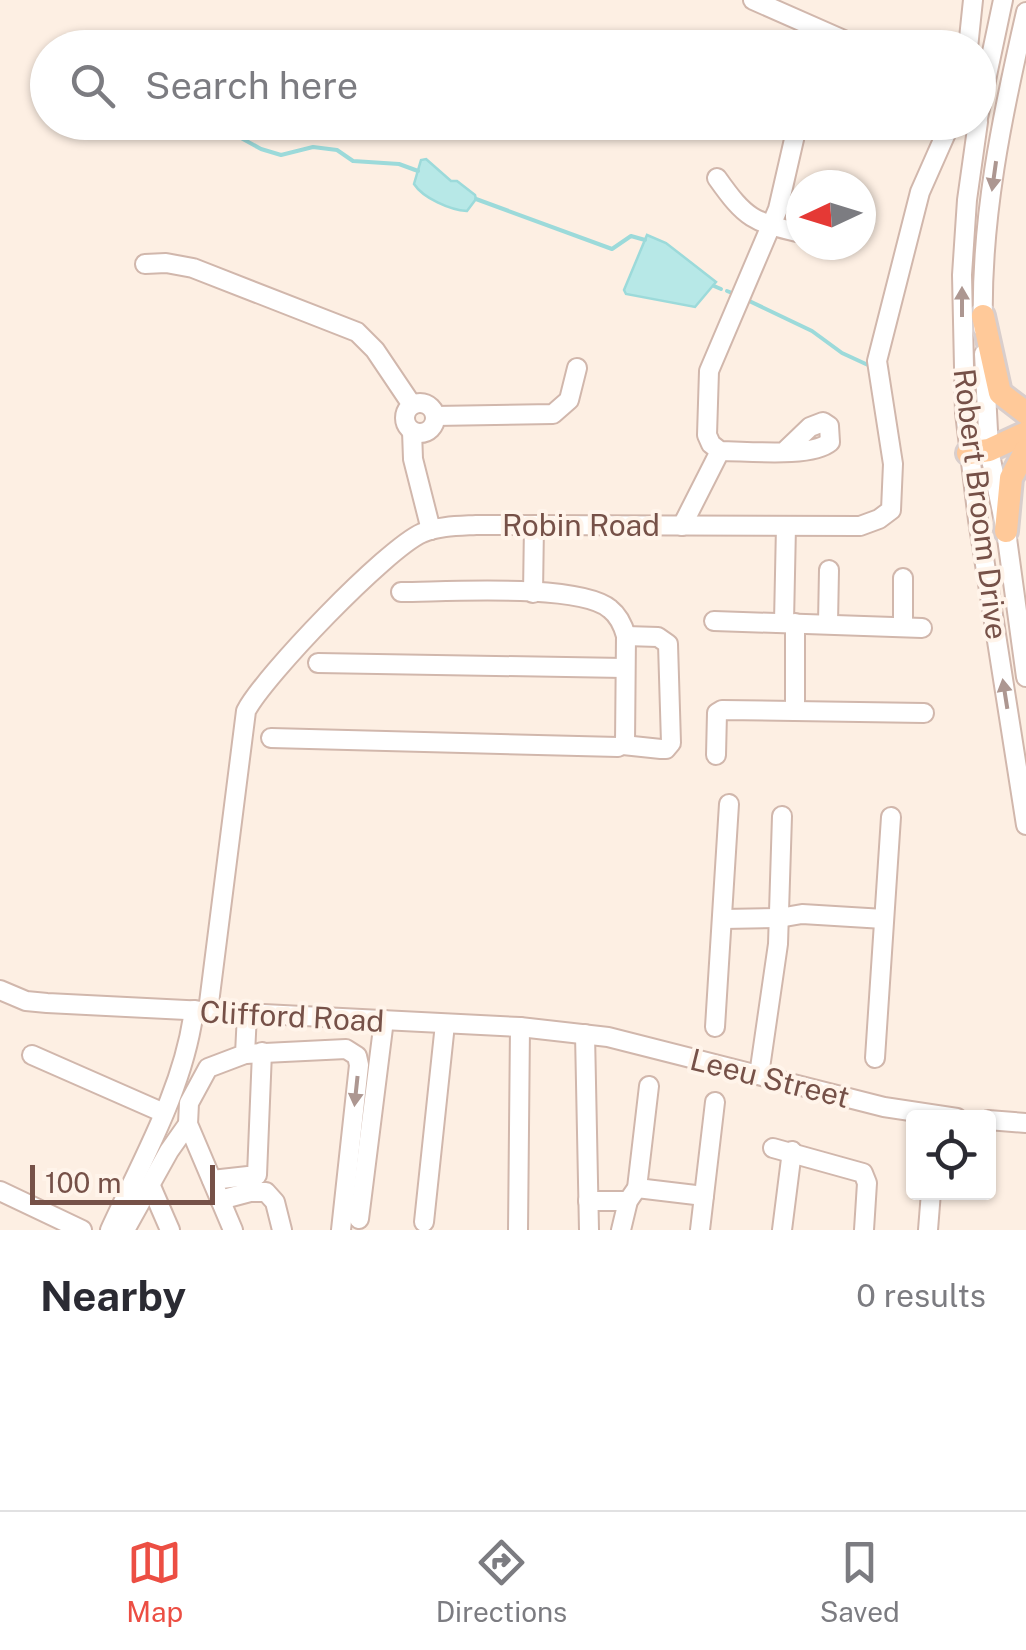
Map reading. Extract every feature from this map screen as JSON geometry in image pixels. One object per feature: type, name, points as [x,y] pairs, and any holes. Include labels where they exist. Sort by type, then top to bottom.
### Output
[{"type":"main road","points":[[983,316],[1000,393],[1026,413]]},
{"type":"main road","points":[[980,459],[1026,433]]},
{"type":"main road","points":[[980,459],[1026,450]]},
{"type":"main road","points":[[1006,531],[1011,478],[1026,450]]},
{"type":"street","points":[[753,0],[824,30]]},
{"type":"street","points":[[970,30],[973,0]]},
{"type":"street","name":"Robert Broom Drive","points":[[996,30],[1002,0]]},
{"type":"street","name":"Robert Broom Drive","points":[[1026,12],[1005,103],[994,178],[983,316],[980,459],[1006,531],[1026,677]]},
{"type":"street","points":[[786,450],[720,452],[711,444],[707,435],[708,378],[771,226],[793,140]]},
{"type":"street","name":"Robin Road","points":[[110,1230],[164,1113],[201,1011],[246,712],[255,695],[368,576],[407,542],[431,530],[476,525],[860,526],[879,519],[893,506],[893,464],[877,361],[920,192],[943,140]]},
{"type":"street","name":"Robert Broom Drive","points":[[975,140],[962,276],[962,350],[980,459],[1026,825]]},
{"type":"street","points":[[717,178],[736,206],[752,220],[786,230]]},
{"type":"street","points":[[145,264],[193,268],[356,332],[376,350],[412,405]]},
{"type":"street","points":[[435,416],[553,414],[568,400],[577,368]]},
{"type":"street","points":[[412,405],[426,404],[435,416]]},
{"type":"street","points":[[412,405],[405,420],[412,431],[413,458],[431,530]]},
{"type":"street","points":[[412,431],[428,430],[435,416]]},
{"type":"street","points":[[682,526],[720,452]]},
{"type":"street","points":[[534,525],[534,593]]},
{"type":"street","points":[[786,526],[795,710]]},
{"type":"street","points":[[828,623],[829,570]]},
{"type":"street","points":[[902,627],[903,578]]},
{"type":"street","points":[[400,592],[570,595],[607,606],[626,636],[623,745]]},
{"type":"street","points":[[714,621],[922,628]]},
{"type":"street","points":[[270,738],[666,749],[671,743],[668,644],[658,637],[626,636]]},
{"type":"street","points":[[318,664],[624,668]]},
{"type":"street","points":[[716,755],[720,711],[924,713]]},
{"type":"street","points":[[715,1027],[729,804]]},
{"type":"street","points":[[763,1076],[777,1038],[782,816]]},
{"type":"street","points":[[875,1058],[891,817]]},
{"type":"street","points":[[723,919],[802,914],[884,919]]},
{"type":"street","name":"Clifford Road","points":[[0,990],[26,1001],[46,1003],[520,1027],[585,1034]]},
{"type":"street","points":[[212,1180],[257,1175],[254,1053],[246,1014]]},
{"type":"street","points":[[360,1219],[384,1020]]},
{"type":"street","points":[[424,1222],[445,1024]]},
{"type":"street","points":[[518,1230],[520,1027]]},
{"type":"street","points":[[585,1034],[589,1230]]},
{"type":"street","name":"Leeu Street","points":[[585,1034],[906,1111]]},
{"type":"street","points":[[232,1230],[188,1124],[188,1103],[206,1070],[218,1062],[254,1053],[346,1050],[357,1056],[359,1065],[340,1230]]},
{"type":"street","points":[[32,1054],[164,1113]]},
{"type":"street","points":[[621,1230],[632,1195],[650,1086]]},
{"type":"street","points":[[700,1230],[715,1102]]},
{"type":"street","points":[[996,1121],[1026,1123]]},
{"type":"street","points":[[125,1230],[188,1124]]},
{"type":"street","points":[[782,1230],[782,1149],[863,1173],[867,1183],[864,1230]]},
{"type":"street","points":[[150,1184],[170,1230]]},
{"type":"street","points":[[0,1192],[82,1230]]},
{"type":"street","points":[[220,1200],[266,1192],[275,1202],[282,1230]]},
{"type":"street","points":[[588,1201],[632,1195],[704,1196]]},
{"type":"street","points":[[928,1230],[930,1200]]},
{"type":"water","points":[[426,159],[475,195],[467,211],[437,202],[414,184],[421,160]]},
{"type":"water","points":[[647,235],[666,243],[716,282],[695,307],[626,294],[624,290]]},
{"type":"waterway","points":[[245,140],[281,155],[313,147],[337,150],[353,161],[399,164],[418,171]]},
{"type":"waterway","points":[[476,199],[612,249],[631,236],[645,240]]},
{"type":"waterway","points":[[714,286],[721,289]]},
{"type":"waterway","points":[[727,291],[737,295]]},
{"type":"waterway","points":[[745,299],[812,331],[842,353],[868,365]]}]
